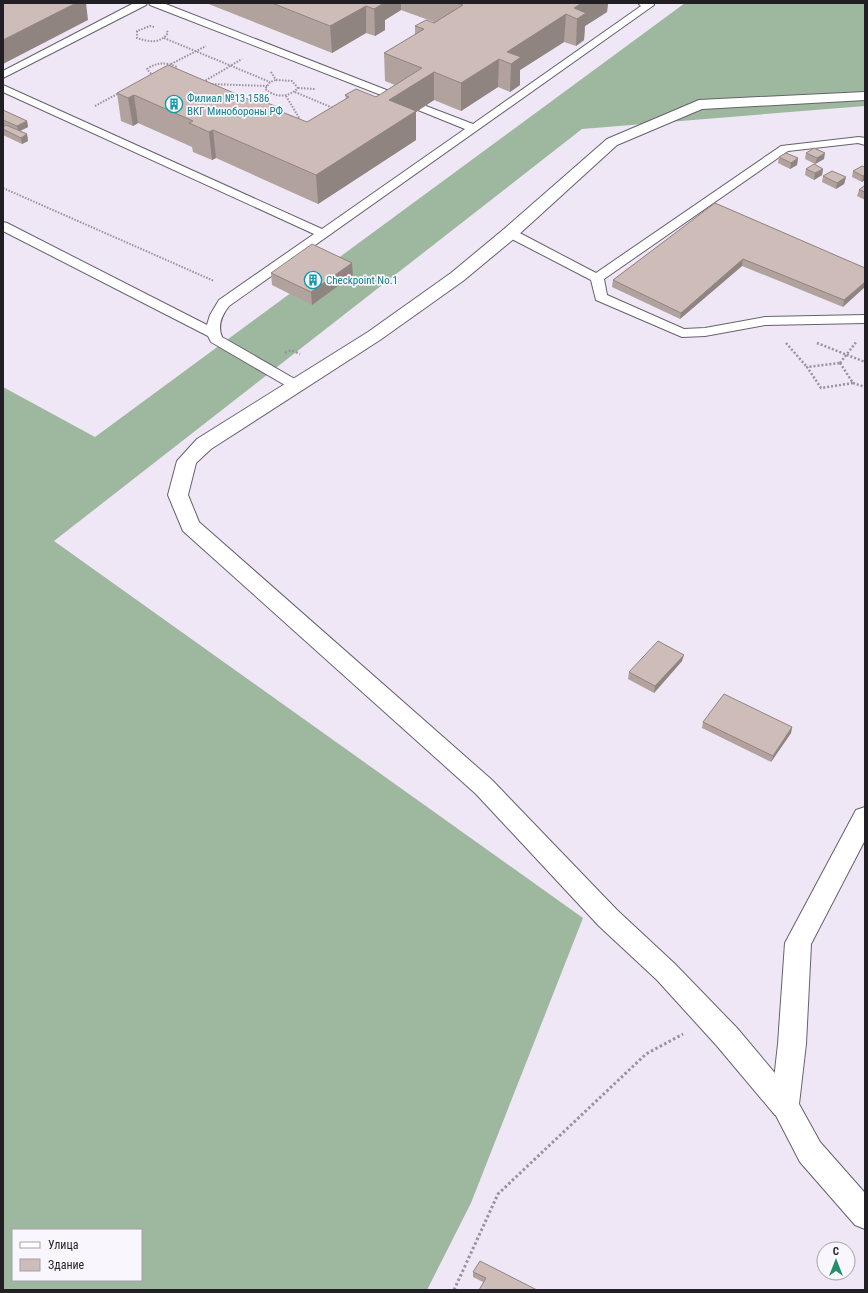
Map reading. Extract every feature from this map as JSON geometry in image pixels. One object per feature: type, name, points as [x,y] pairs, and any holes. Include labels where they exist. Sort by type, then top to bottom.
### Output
[{"type":"street","points":[[865,96],[699,105],[612,142],[510,233],[457,277],[393,322],[204,444],[187,461],[178,496],[190,526],[484,787],[608,918],[666,972],[706,1015],[785,1106],[810,1152],[865,1215]]},
{"type":"street","points":[[785,1106],[792,1044],[798,943],[865,817]]},
{"type":"lane","points":[[3,75],[142,3]]},
{"type":"lane","points":[[154,3],[410,103]]},
{"type":"lane","points":[[295,385],[216,339],[213,333],[214,319],[218,310],[224,303],[649,5],[643,3]]},
{"type":"lane","points":[[3,88],[323,234]]},
{"type":"lane","points":[[422,108],[474,128]]},
{"type":"lane","points":[[597,278],[785,148],[859,140],[865,142]]},
{"type":"lane","points":[[3,226],[213,333]]},
{"type":"lane","points":[[510,233],[597,278],[602,297],[682,333],[705,332],[765,321],[865,319]]},
{"type":"path","points":[[157,27],[150,26],[137,31],[138,38],[150,42],[164,38],[168,33],[164,28]]},
{"type":"path","points":[[164,38],[194,52],[270,82]]},
{"type":"path","points":[[171,64],[208,45]]},
{"type":"path","points":[[200,84],[248,56]]},
{"type":"path","points":[[157,76],[151,75],[147,69],[155,64],[168,62],[177,67],[175,73]]},
{"type":"path","points":[[276,80],[292,81],[298,88],[295,92],[286,96],[270,94],[265,88],[270,82],[276,80]]},
{"type":"path","points":[[200,84],[267,86]]},
{"type":"path","points":[[200,84],[207,86]]},
{"type":"path","points":[[295,92],[332,108]]},
{"type":"path","points":[[286,96],[304,126]]},
{"type":"path","points":[[326,112],[338,104]]},
{"type":"path","points":[[3,188],[238,292]]},
{"type":"path","points":[[765,321],[808,367],[821,388],[853,383],[865,387]]},
{"type":"path","points":[[808,367],[840,363],[860,337]]},
{"type":"path","points":[[284,354],[291,350],[303,356]]},
{"type":"path","points":[[840,363],[853,383]]},
{"type":"path","points":[[454,1290],[498,1194],[646,1054],[690,1030]]},
{"type":"green space","points":[[685,3],[865,3],[865,106],[582,129],[54,541],[583,918],[471,1203],[427,1290],[3,1290],[3,387],[95,437]]},
{"type":"building","points":[[3,3],[76,3],[3,40]]},
{"type":"building","points":[[272,3],[384,3],[374,9],[366,6],[330,26]]},
{"type":"building","points":[[456,3],[582,3],[574,8],[586,13],[577,19],[566,14],[507,52],[521,57],[511,64],[499,59],[461,83],[434,72],[389,100],[416,111],[316,175],[213,130],[209,132],[189,123],[193,121],[134,95],[128,98],[117,93],[168,65],[255,102],[260,100],[280,108],[277,110],[307,122],[349,97],[345,95],[356,89],[376,97],[422,68],[384,53],[424,29],[415,26],[426,20],[434,23],[463,5]]},
{"type":"building","points":[[3,110],[27,121],[17,126],[3,120]]},
{"type":"building","points":[[6,125],[27,134],[21,138],[3,129]]},
{"type":"building","points":[[814,148],[825,153],[817,158],[806,153]]},
{"type":"building","points":[[786,153],[798,158],[791,163],[779,157]]},
{"type":"building","points":[[814,164],[823,169],[815,173],[806,169]]},
{"type":"building","points":[[862,166],[865,167],[865,175],[863,176],[853,171]]},
{"type":"building","points":[[832,171],[846,177],[837,183],[823,176]]},
{"type":"building","points":[[865,185],[865,192],[859,190]]},
{"type":"building","points":[[715,203],[865,268],[865,282],[844,300],[743,259],[681,313],[613,280]]},
{"type":"building","points":[[312,244],[352,263],[311,292],[271,273]]},
{"type":"building","points":[[658,641],[684,655],[655,686],[629,672]]},
{"type":"building","points":[[724,694],[792,727],[773,756],[703,722]]},
{"type":"building","points":[[480,1261],[537,1290],[479,1290],[486,1278],[473,1272]]},
{"type":"place","name":"Филиал №13 1586 ВКГ Минобороны РФ","points":[[174,104]]},
{"type":"place","name":"Checkpoint No.1","points":[[313,280]]}]
